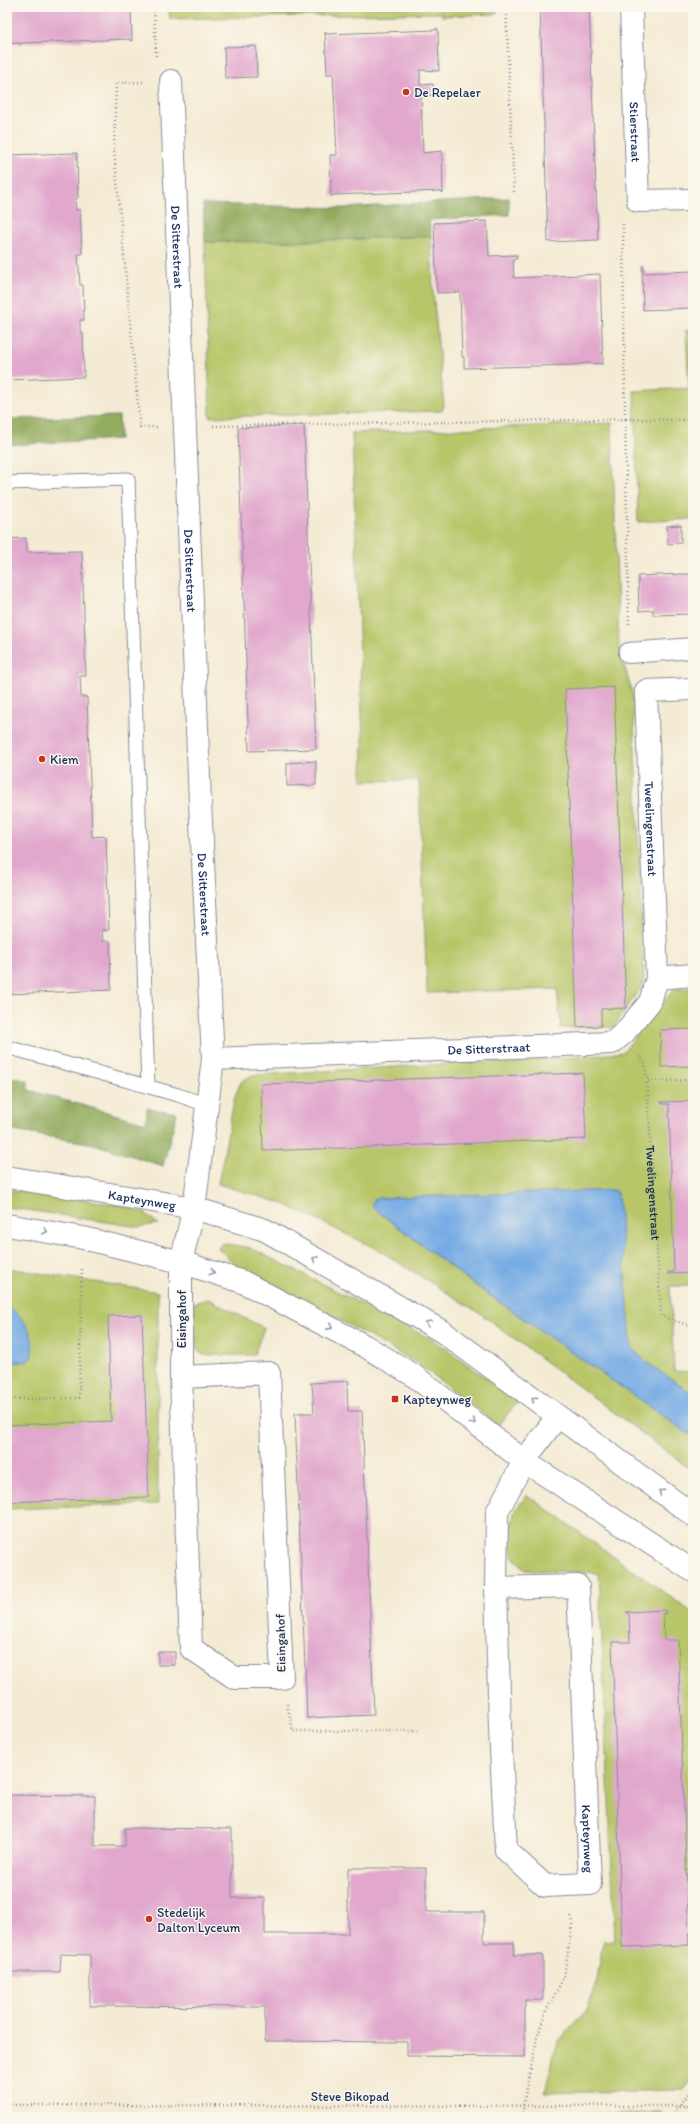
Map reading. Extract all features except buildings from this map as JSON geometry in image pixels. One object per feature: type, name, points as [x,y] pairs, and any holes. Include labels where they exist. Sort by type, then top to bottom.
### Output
[{"type":"street","name":"Stierstraat","points":[[631,7],[638,201]]},
{"type":"street","name":"De Sitterstraat","points":[[161,81],[184,427],[213,1059],[194,1208],[182,1262]]},
{"type":"street","points":[[638,201],[693,200]]},
{"type":"street","points":[[629,653],[693,648]]},
{"type":"street","name":"Tweelingenstraat","points":[[657,978],[646,691],[693,689]]},
{"type":"street","points":[[657,978],[693,975]]},
{"type":"street","name":"De Sitterstraat","points":[[213,1059],[612,1043],[624,1033],[650,1002],[657,978]]},
{"type":"street","name":"Kapteynweg","points":[[7,1177],[194,1208],[265,1230],[443,1332],[557,1417],[693,1515]]},
{"type":"street","points":[[7,1225],[83,1238],[182,1262],[243,1282],[365,1346],[414,1376],[524,1461],[693,1571]]},
{"type":"street","name":"Eisingahof","points":[[181,1377],[269,1373],[282,1678],[235,1678],[191,1648],[181,1377],[182,1262]]},
{"type":"street","name":"Kapteynweg","points":[[496,1588],[578,1586],[590,1884],[545,1886],[506,1850],[500,1728],[496,1588],[497,1512],[524,1461],[557,1417]]},
{"type":"lane","points":[[7,483],[128,479],[148,1086]]},
{"type":"lane","points":[[7,1047],[148,1086],[207,1105]]},
{"type":"path","points":[[154,7],[156,59]]},
{"type":"path","points":[[506,7],[514,194]]},
{"type":"path","points":[[161,81],[116,83],[114,150],[133,366],[140,427],[625,418],[693,420]]},
{"type":"path","points":[[629,653],[623,213],[638,201]]},
{"type":"path","name":"Tweelingenstraat","points":[[693,1080],[647,1081],[661,1316],[693,1327]]},
{"type":"path","points":[[7,1399],[79,1398],[83,1238]]},
{"type":"path","points":[[282,1678],[293,1731],[419,1732]]},
{"type":"path","points":[[524,2117],[523,2106],[537,2038],[546,2011],[564,1977],[572,1925],[568,1885]]},
{"type":"path","points":[[672,2117],[693,2088]]},
{"type":"path","name":"Steve Bikopad","points":[[7,2105],[680,2105],[693,2107]]},
{"type":"path","points":[[686,2117],[693,2107]]},
{"type":"green space","points":[[168,7],[496,7],[497,14],[442,16],[442,13],[170,19]]},
{"type":"green space","points":[[509,198],[509,215],[429,220],[431,236],[307,241],[205,242],[203,204],[343,208]]},
{"type":"green space","points":[[431,236],[433,291],[444,405],[442,411],[210,417],[205,242],[307,241]]},
{"type":"green space","points":[[686,330],[693,330],[693,519],[638,522],[634,391],[689,388]]},
{"type":"green space","points":[[119,416],[120,439],[7,445],[7,419]]},
{"type":"green space","points":[[612,423],[619,646],[633,696],[644,982],[614,1027],[561,1028],[557,989],[427,993],[419,780],[362,781],[363,742],[352,433]]},
{"type":"green space","points":[[693,988],[693,1286],[670,1286],[674,1371],[693,1372],[693,1394],[646,1362],[632,1349],[630,1334],[372,1207],[468,1280],[693,1437],[693,1471],[481,1314],[377,1249],[284,1204],[218,1184],[235,1096],[241,1082],[252,1075],[592,1056],[623,1052],[674,989]]},
{"type":"green space","points":[[7,1076],[28,1081],[28,1090],[146,1123],[147,1108],[177,1113],[163,1166],[94,1144],[7,1130]]},
{"type":"green space","points":[[7,1190],[60,1195],[124,1206],[145,1213],[158,1224],[139,1227],[7,1207]]},
{"type":"green space","points":[[222,1243],[251,1248],[437,1342],[518,1402],[498,1425],[417,1363],[327,1313],[236,1266],[218,1248]]},
{"type":"green space","points":[[7,1268],[158,1292],[158,1504],[7,1509],[7,1363],[28,1361],[7,1306]]},
{"type":"green space","points":[[208,1299],[264,1328],[254,1355],[203,1355],[196,1348],[194,1303]]},
{"type":"green space","points":[[527,1495],[693,1613],[693,2078],[684,2090],[545,2093],[552,2059],[559,2041],[587,2010],[596,1986],[603,1941],[615,1940],[599,1573],[525,1570],[512,1556],[509,1536],[515,1510]]},
{"type":"green space","points":[[661,2113],[661,2117],[533,2117],[535,2114]]},
{"type":"water","points":[[615,1190],[618,1195],[632,1349],[646,1362],[693,1394],[693,1437],[468,1280],[372,1207],[373,1200],[379,1198]]},
{"type":"water","points":[[7,1306],[24,1322],[31,1335],[32,1350],[31,1358],[28,1361],[7,1363]]},
{"type":"place","name":"De Repelaer","points":[[406,92]]},
{"type":"place","name":"Kiem","points":[[42,759]]},
{"type":"place","name":"Kapteynweg","points":[[395,1399]]},
{"type":"place","name":"Stedelijk Dalton Lyceum","points":[[149,1919]]}]
